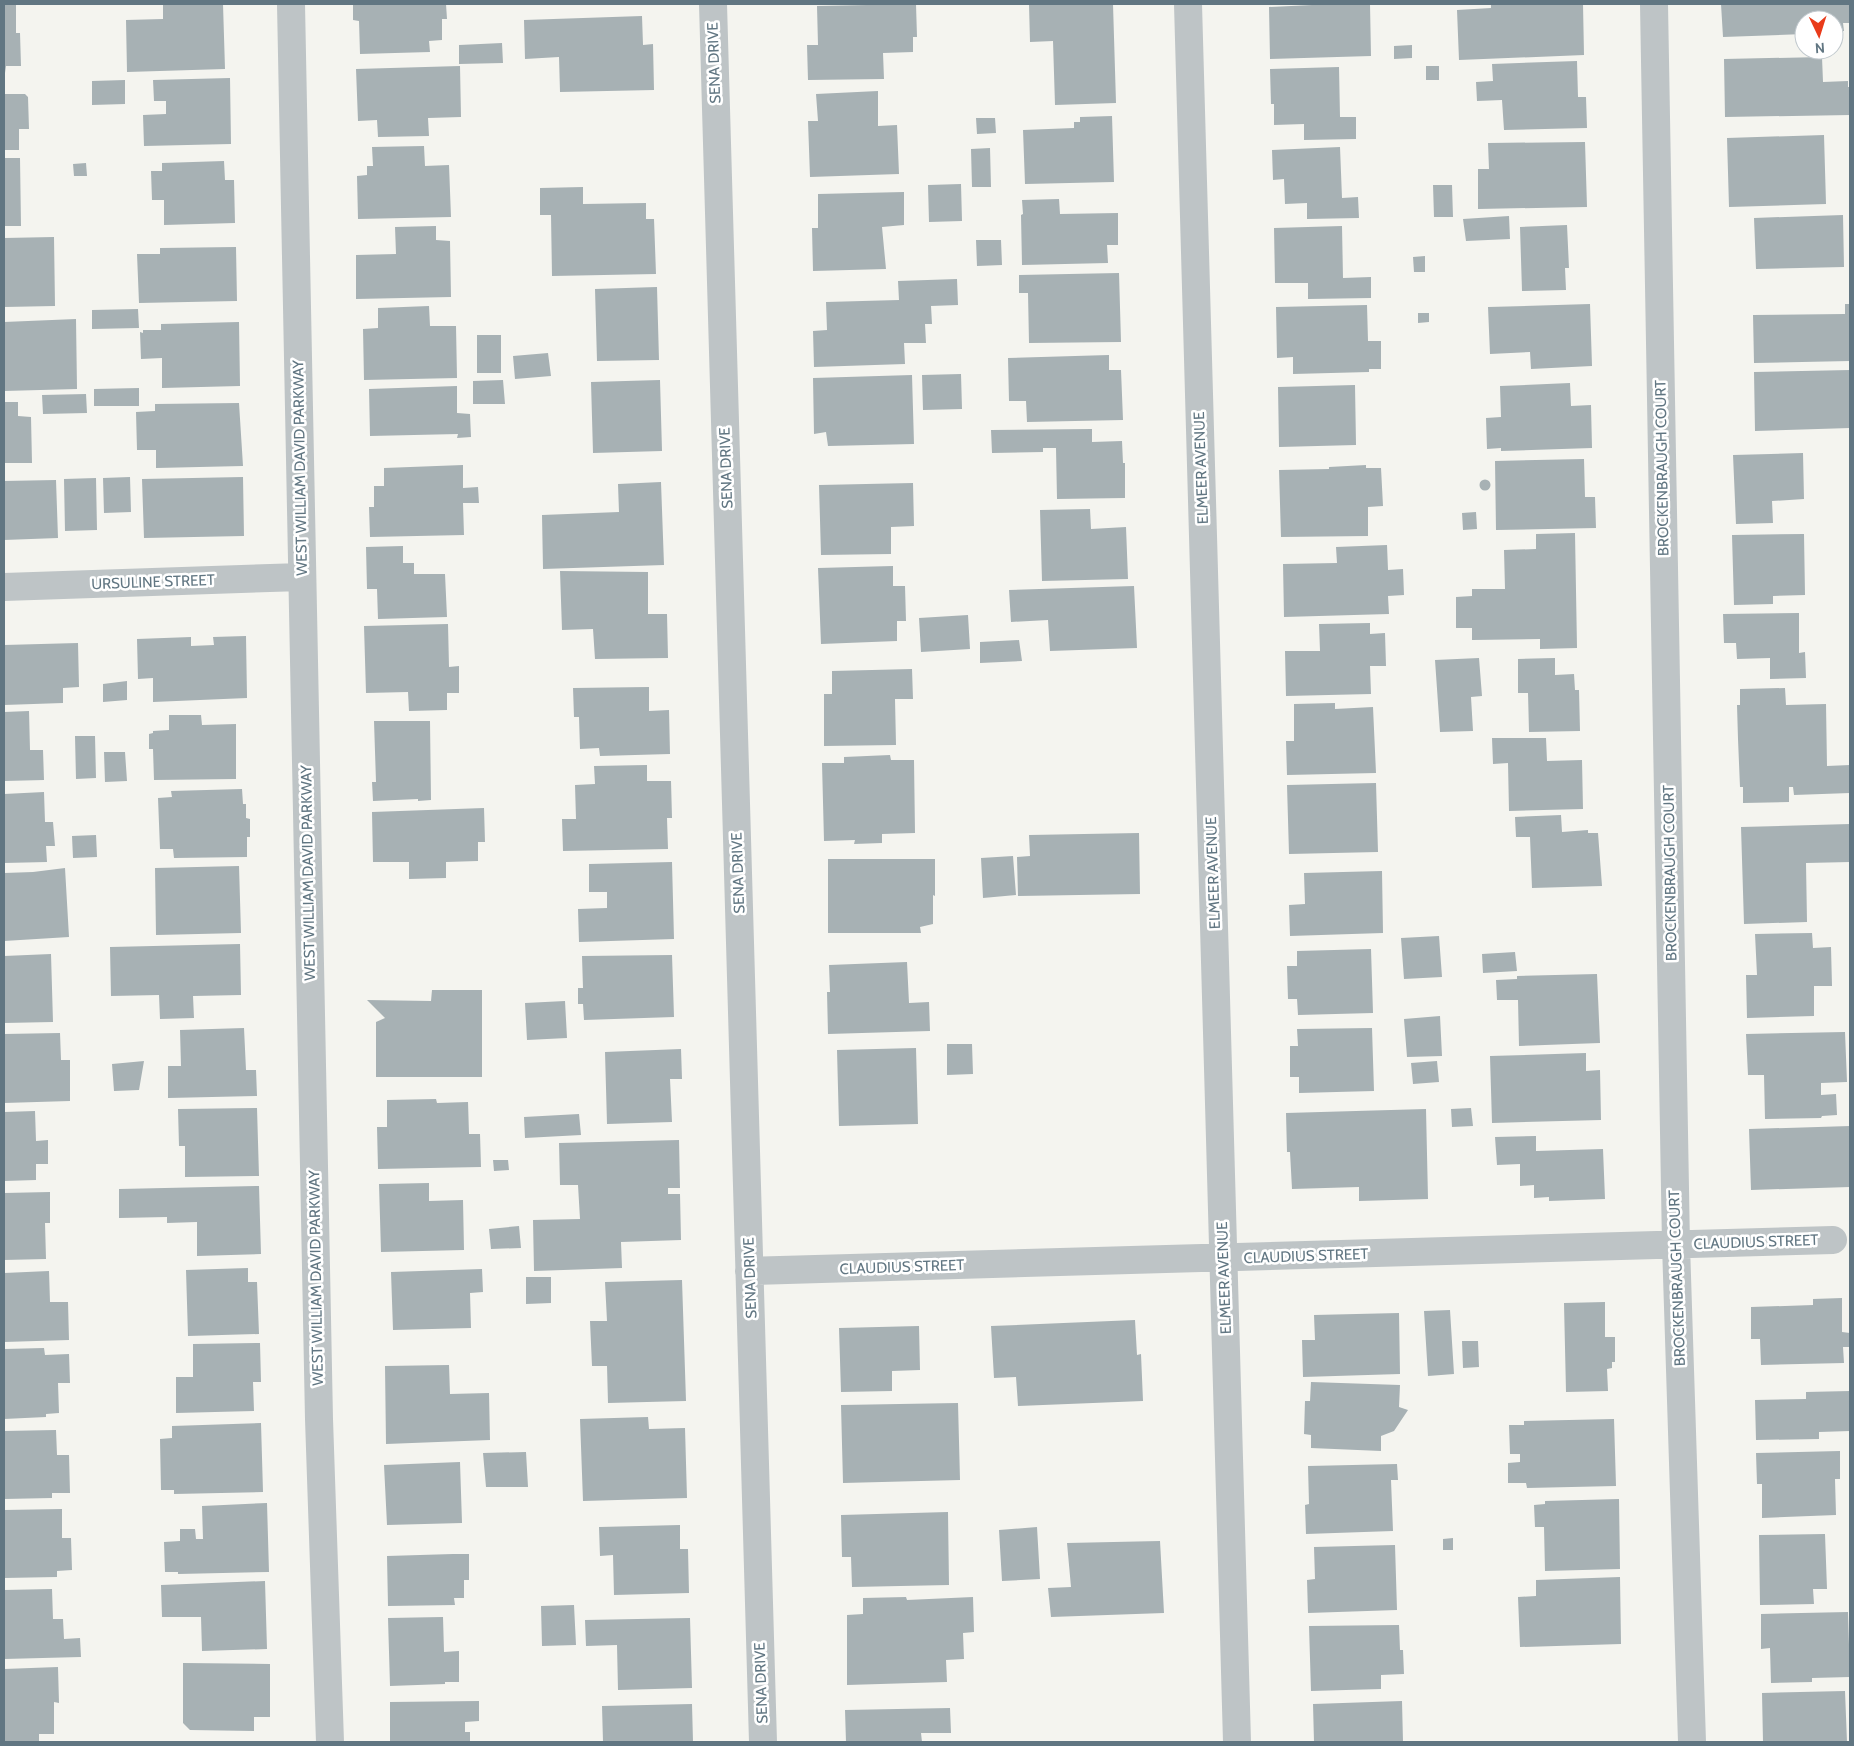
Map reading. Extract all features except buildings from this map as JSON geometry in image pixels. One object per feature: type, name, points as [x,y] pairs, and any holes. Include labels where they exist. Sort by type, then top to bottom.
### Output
[{"type":"street","name":"WEST WILLIAM DAVID PARKWAY","points":[[291,4],[318,1400],[330,1742]]},
{"type":"street","name":"SENA DRIVE","points":[[713,4],[763,1742]]},
{"type":"street","name":"ELMEER AVENUE","points":[[1188,4],[1237,1742]]},
{"type":"street","name":"BROCKENBRAUGH COURT","points":[[1654,4],[1676,1245],[1692,1742]]},
{"type":"street","name":"URSULINE STREET","points":[[4,587],[302,577]]},
{"type":"street","name":"CLAUDIUS STREET","points":[[749,1272],[1834,1240]]}]
